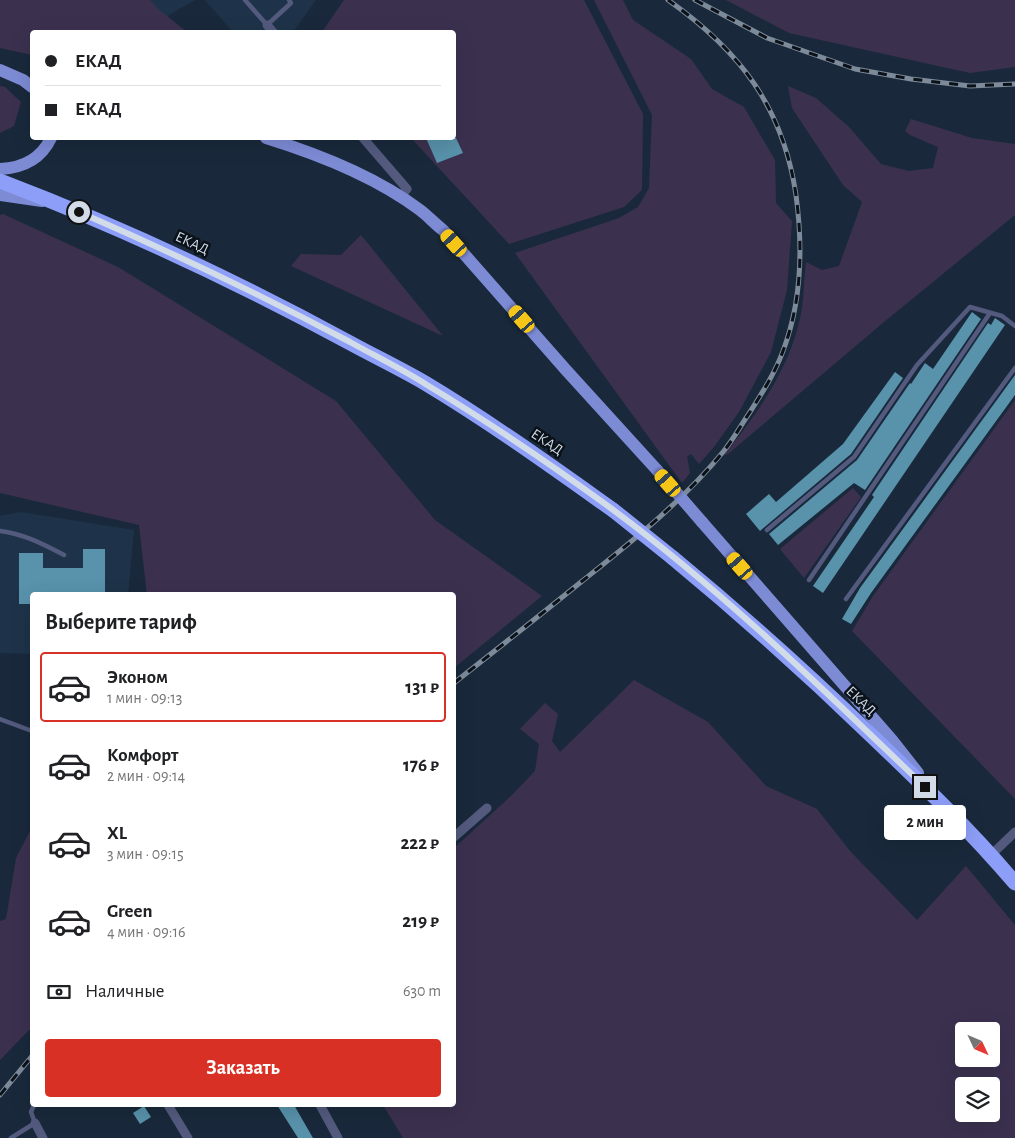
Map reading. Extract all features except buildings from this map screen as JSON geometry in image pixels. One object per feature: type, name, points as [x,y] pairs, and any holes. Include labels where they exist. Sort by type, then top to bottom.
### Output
[{"type":"highway","name":"ЕКАД","points":[[0,181],[62,204],[186,259],[305,318],[425,384],[536,456],[613,510],[741,614],[800,667],[939,800],[1015,883]]},
{"type":"main road","points":[[0,68],[30,75]]},
{"type":"main road","points":[[0,68],[30,85]]},
{"type":"main road","points":[[0,169],[13,168],[27,163],[38,156],[50,140]]},
{"type":"main road","points":[[272,140],[326,159],[400,197],[420,210],[443,230],[657,470],[892,740],[939,800]]},
{"type":"main road","points":[[0,195],[62,204]]},
{"type":"street","points":[[365,140],[407,189],[400,197]]},
{"type":"street","points":[[456,836],[487,808]]},
{"type":"street","points":[[991,855],[1015,832]]},
{"type":"street","points":[[169,1107],[188,1138]]},
{"type":"street","points":[[321,1107],[338,1138]]},
{"type":"street","points":[[35,1123],[44,1138]]},
{"type":"lane","points":[[245,0],[270,29],[291,2],[289,0]]},
{"type":"lane","points":[[767,530],[854,457],[916,365],[970,307],[1002,316],[1015,326]]},
{"type":"lane","points":[[809,580],[990,313]]},
{"type":"lane","points":[[846,599],[1015,368]]},
{"type":"lane","points":[[0,531],[18,533],[64,555]]},
{"type":"lane","points":[[0,719],[30,730]]},
{"type":"lane","points":[[11,1138],[35,1123],[31,1112],[33,1107]]},
{"type":"shaded area","points":[[0,0],[150,0],[158,9],[184,30],[30,30],[30,55],[0,48]]},
{"type":"shaded area","points":[[148,0],[195,0],[164,18]]},
{"type":"shaded area","points":[[205,0],[316,0],[294,30],[231,30]]},
{"type":"shaded area","points":[[344,0],[584,0],[643,114],[642,190],[624,207],[509,244],[413,140],[456,140],[456,30],[323,30]]},
{"type":"shaded area","points":[[594,0],[623,0],[633,20],[691,59],[712,89],[744,107],[775,160],[776,203],[792,221],[787,290],[771,352],[739,412],[714,447],[699,464],[691,454],[687,457],[690,473],[682,483],[515,253],[619,218],[638,207],[649,188],[652,115]]},
{"type":"shaded area","points":[[726,0],[1015,0],[1015,67],[970,73],[789,33]]},
{"type":"shaded area","points":[[0,86],[5,87],[21,102],[14,126],[0,133]]},
{"type":"shaded area","points":[[788,86],[816,98],[849,127],[881,164],[909,171],[933,168],[938,147],[905,131],[911,119],[972,138],[1015,144],[1015,215],[884,322],[728,454],[724,455],[750,422],[783,368],[798,329],[806,262],[822,270],[839,266],[862,202],[843,185],[792,108]]},
{"type":"shaded area","points":[[3,214],[118,267],[336,401],[435,520],[542,596],[456,666],[456,592],[147,592],[139,525],[0,493],[0,215]]},
{"type":"shaded area","points":[[361,235],[443,336],[291,266],[301,254],[341,255]]},
{"type":"shaded area","points":[[1015,400],[1015,799],[852,631],[873,596]]},
{"type":"shaded area","points":[[853,488],[861,497],[804,578],[780,549]]},
{"type":"shaded area","points":[[21,512],[134,530],[128,592],[30,592],[30,654],[0,653],[0,516]]},
{"type":"shaded area","points":[[634,680],[708,722],[766,786],[817,809],[850,851],[917,920],[966,866],[1015,925],[1015,1138],[403,1138],[384,1107],[456,1107],[456,846],[510,797],[535,771],[539,744],[520,729],[545,703],[558,714],[552,741],[560,752]]},
{"type":"shaded area","points":[[30,831],[30,1029],[0,1060],[0,921],[6,919],[16,858]]},
{"type":"railway","points":[[456,681],[619,552],[691,488],[727,447],[750,412],[776,367],[789,332],[797,293],[800,234],[790,163],[781,135],[769,108],[737,61],[694,19],[668,0]]},
{"type":"railway","points":[[695,0],[767,38],[855,69],[911,79],[970,86],[1015,84]]},
{"type":"railway","points":[[0,1095],[30,1058]]},
{"type":"route","points":[[79,212],[186,259],[305,318],[425,384],[536,456],[613,510],[741,614],[800,667],[925,787]]}]
